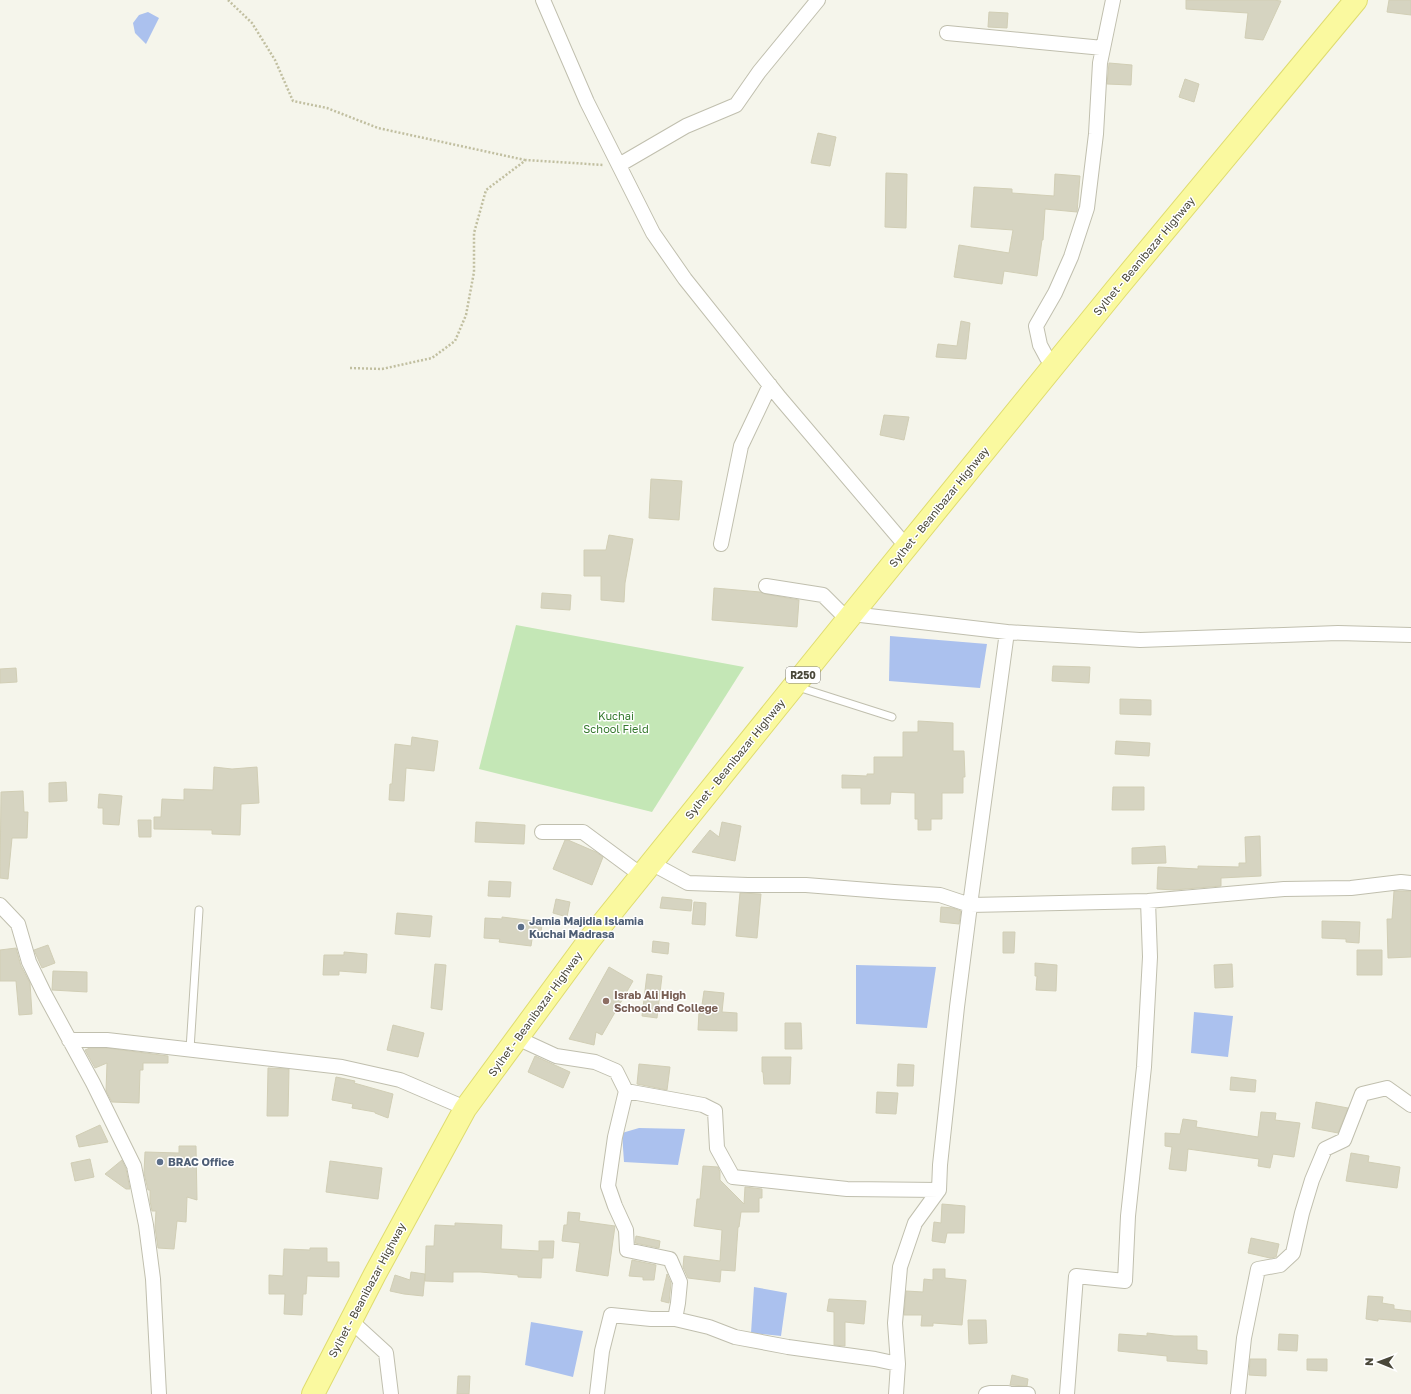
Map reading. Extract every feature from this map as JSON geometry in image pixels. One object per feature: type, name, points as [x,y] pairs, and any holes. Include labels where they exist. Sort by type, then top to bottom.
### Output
[{"type":"main road","name":"Sylhet - Beanibazar Highway","points":[[301,1394],[366,1269],[456,1104],[581,933],[642,866],[794,686],[900,539],[1047,358],[1343,0]]},
{"type":"main road","name":"Sylhet - Beanibazar Highway","points":[[313,1394],[375,1274],[465,1109],[642,866],[846,613],[1356,0]]},
{"type":"street","points":[[543,0],[587,102],[653,233],[685,280],[770,385],[900,539]]},
{"type":"street","points":[[619,165],[686,126],[736,105],[759,72],[818,0]]},
{"type":"street","points":[[1047,358],[1040,345],[1036,326],[1055,293],[1071,257],[1087,208],[1096,134],[1100,63],[1113,0]]},
{"type":"street","points":[[947,33],[1103,48]]},
{"type":"street","points":[[721,544],[741,446],[770,385]]},
{"type":"street","points":[[766,586],[823,595],[846,613],[1007,632],[1140,640],[1338,632],[1411,635]]},
{"type":"street","points":[[896,1394],[898,1364],[895,1322],[900,1267],[914,1223],[939,1190],[940,1165],[956,1015],[1007,632]]},
{"type":"street","points":[[542,832],[583,832],[642,866],[688,883],[806,886],[940,895],[970,905],[1148,901],[1284,890],[1351,888],[1401,882],[1411,883]]},
{"type":"street","points":[[1067,1394],[1076,1276],[1125,1281],[1128,1216],[1144,1067],[1150,957],[1148,901]]},
{"type":"street","points":[[0,905],[18,924],[29,962],[134,1166],[146,1225],[153,1279],[160,1394]]},
{"type":"street","points":[[517,1038],[556,1056],[595,1062],[616,1071],[626,1091],[616,1137],[608,1186],[626,1230],[627,1250],[670,1259],[680,1282],[675,1319]]},
{"type":"street","points":[[69,1040],[107,1040],[342,1066],[400,1080],[456,1104]]},
{"type":"street","points":[[1238,1394],[1244,1338],[1258,1269],[1280,1265],[1293,1253],[1302,1213],[1312,1180],[1325,1149],[1344,1140],[1362,1094],[1387,1088],[1411,1105]]},
{"type":"street","points":[[626,1091],[703,1105],[715,1111],[717,1148],[733,1177],[847,1189],[939,1190]]},
{"type":"street","points":[[597,1394],[602,1351],[611,1315],[651,1319],[675,1319],[708,1327],[735,1337],[898,1364]]},
{"type":"street","points":[[351,1321],[386,1353],[391,1394]]},
{"type":"street","points":[[986,1394],[990,1392],[1028,1394]]},
{"type":"lane","points":[[794,686],[892,717]]},
{"type":"lane","points":[[190,1049],[199,910]]},
{"type":"path","points":[[228,0],[252,23],[276,60],[293,101],[327,108],[378,128],[526,160],[619,165]]},
{"type":"path","points":[[350,368],[382,369],[432,358],[456,341],[466,315],[474,272],[474,233],[486,190],[526,160]]},
{"type":"green space","name":"Kuchai School Field","points":[[516,625],[744,667],[652,812],[479,769]]},
{"type":"water","points":[[148,12],[159,18],[146,44],[135,33],[133,23],[139,15]]},
{"type":"water","points":[[890,636],[987,644],[980,688],[889,681]]},
{"type":"water","points":[[856,965],[936,967],[927,1028],[856,1024]]},
{"type":"water","points":[[1194,1012],[1233,1016],[1228,1057],[1191,1053]]},
{"type":"water","points":[[639,1128],[685,1129],[678,1165],[624,1162],[622,1133]]},
{"type":"water","points":[[754,1287],[787,1293],[781,1336],[751,1333]]},
{"type":"water","points":[[531,1322],[583,1331],[573,1377],[525,1365]]},
{"type":"building","points":[[1186,0],[1281,1],[1263,40],[1245,38],[1248,13],[1186,9]]},
{"type":"building","points":[[1389,0],[1411,0],[1411,15],[1387,12]]},
{"type":"building","points":[[989,12],[1008,13],[1007,28],[988,27]]},
{"type":"building","points":[[1109,63],[1132,65],[1131,85],[1107,84]]},
{"type":"building","points":[[1185,79],[1199,84],[1194,102],[1179,97]]},
{"type":"building","points":[[818,133],[836,137],[830,166],[811,163]]},
{"type":"building","points":[[886,173],[907,174],[906,228],[885,227]]},
{"type":"building","points":[[1055,174],[1080,176],[1077,212],[1045,209],[1043,240],[1037,276],[1004,271],[1002,284],[954,277],[959,245],[1009,253],[1013,230],[971,227],[974,187],[1012,189],[1012,193],[1054,196]]},
{"type":"building","points":[[961,321],[970,323],[966,359],[936,357],[938,344],[957,346]]},
{"type":"building","points":[[884,415],[909,417],[904,440],[880,435]]},
{"type":"building","points":[[651,479],[682,481],[679,520],[649,518]]},
{"type":"building","points":[[609,535],[633,539],[625,583],[624,602],[601,600],[601,576],[584,576],[584,550],[606,550]]},
{"type":"building","points":[[714,588],[760,592],[799,600],[797,627],[712,620]]},
{"type":"building","points":[[542,593],[571,595],[570,610],[541,608]]},
{"type":"building","points":[[1053,666],[1090,667],[1089,683],[1052,681]]},
{"type":"building","points":[[16,668],[17,682],[0,683],[0,669]]},
{"type":"building","points":[[1120,699],[1151,700],[1151,715],[1120,714]]},
{"type":"building","points":[[918,721],[953,723],[953,751],[964,751],[965,777],[963,777],[963,793],[942,793],[942,819],[931,819],[931,830],[918,830],[918,819],[915,819],[915,793],[891,792],[890,804],[861,804],[861,788],[842,788],[842,775],[867,776],[867,774],[874,774],[874,757],[903,757],[903,732],[918,732]]},
{"type":"building","points":[[412,737],[438,741],[434,771],[406,768],[404,801],[389,800],[390,784],[392,784],[395,744],[411,746]]},
{"type":"building","points":[[1116,741],[1150,743],[1149,756],[1115,754]]},
{"type":"building","points":[[214,767],[232,769],[257,767],[259,803],[241,804],[240,835],[212,834],[212,830],[154,829],[154,817],[161,817],[162,799],[184,800],[184,789],[213,790]]},
{"type":"building","points":[[66,782],[67,801],[49,802],[49,783]]},
{"type":"building","points":[[1113,787],[1144,787],[1144,810],[1112,810]]},
{"type":"building","points":[[23,791],[24,812],[28,812],[27,838],[12,838],[8,879],[0,878],[1,792]]},
{"type":"building","points":[[99,794],[122,796],[119,825],[103,824],[103,808],[98,808]]},
{"type":"building","points":[[138,820],[151,820],[151,837],[139,837]]},
{"type":"building","points":[[476,822],[525,825],[524,844],[475,842]]},
{"type":"building","points":[[722,822],[741,826],[735,861],[692,852],[710,830],[719,837]]},
{"type":"building","points":[[1260,836],[1261,876],[1221,878],[1221,886],[1174,890],[1157,889],[1158,867],[1198,869],[1198,866],[1239,867],[1239,863],[1246,863],[1245,837]]},
{"type":"building","points":[[565,840],[596,852],[603,857],[592,885],[553,869]]},
{"type":"building","points":[[1165,846],[1166,863],[1132,864],[1132,848]]},
{"type":"building","points":[[489,881],[511,882],[510,897],[488,896]]},
{"type":"building","points":[[1394,891],[1411,891],[1411,957],[1388,958],[1387,919],[1392,919]]},
{"type":"building","points":[[740,893],[761,894],[757,938],[736,936]]},
{"type":"building","points":[[662,897],[692,900],[691,911],[660,908]]},
{"type":"building","points":[[556,899],[570,902],[567,917],[553,913]]},
{"type":"building","points":[[694,902],[706,903],[705,925],[692,924]]},
{"type":"building","points":[[941,907],[953,908],[961,911],[959,924],[940,922]]},
{"type":"building","points":[[397,913],[432,916],[430,937],[395,934]]},
{"type":"building","name":"Jamia Majidia Islamia Kuchai Madrasa","points":[[502,917],[542,922],[541,934],[533,933],[531,946],[499,942],[500,939],[484,938],[485,918],[502,919]]},
{"type":"building","points":[[1322,921],[1360,922],[1359,943],[1346,942],[1346,939],[1322,938]]},
{"type":"building","points":[[1003,932],[1015,932],[1014,953],[1003,953]]},
{"type":"building","points":[[653,941],[669,943],[668,954],[652,952]]},
{"type":"building","points":[[48,945],[55,963],[42,968],[34,950]]},
{"type":"building","points":[[16,948],[21,966],[30,983],[32,1014],[19,1015],[16,981],[0,981],[0,950]]},
{"type":"building","points":[[1357,950],[1382,950],[1382,975],[1357,975]]},
{"type":"building","points":[[344,952],[367,954],[366,973],[339,971],[339,975],[323,975],[324,955],[344,955]]},
{"type":"building","points":[[1035,963],[1057,965],[1056,991],[1036,990],[1037,976],[1035,976]]},
{"type":"building","points":[[435,964],[446,965],[442,1010],[431,1008]]},
{"type":"building","points":[[1232,964],[1233,987],[1215,988],[1214,965]]},
{"type":"building","name":"Israb Ali High School and College","points":[[609,967],[633,981],[602,1035],[596,1032],[594,1045],[569,1039]]},
{"type":"building","points":[[53,971],[87,972],[87,992],[52,990]]},
{"type":"building","points":[[647,974],[662,976],[657,1018],[642,1016]]},
{"type":"building","points":[[704,991],[724,993],[722,1012],[737,1013],[737,1031],[698,1030],[699,1012],[701,1012]]},
{"type":"building","points":[[785,1023],[801,1023],[802,1049],[785,1049]]},
{"type":"building","points":[[393,1025],[424,1033],[418,1057],[387,1050]]},
{"type":"building","points":[[90,1048],[107,1048],[168,1056],[168,1063],[143,1063],[143,1070],[140,1070],[139,1103],[112,1102],[106,1091],[107,1063],[95,1068],[85,1050]]},
{"type":"building","points":[[535,1056],[570,1072],[563,1088],[528,1072]]},
{"type":"building","points":[[762,1057],[791,1057],[790,1084],[764,1084]]},
{"type":"building","points":[[639,1064],[670,1067],[667,1090],[637,1084]]},
{"type":"building","points":[[898,1064],[914,1065],[913,1086],[897,1086]]},
{"type":"building","points":[[268,1068],[289,1069],[288,1116],[267,1116]]},
{"type":"building","points":[[336,1077],[355,1081],[354,1083],[393,1094],[388,1118],[375,1112],[352,1108],[353,1104],[332,1100]]},
{"type":"building","points":[[1231,1077],[1256,1080],[1255,1092],[1230,1090]]},
{"type":"building","points":[[877,1092],[898,1093],[896,1114],[876,1113]]},
{"type":"building","points":[[1316,1102],[1348,1108],[1338,1133],[1312,1128]]},
{"type":"building","points":[[1261,1112],[1276,1113],[1275,1120],[1300,1123],[1294,1157],[1273,1154],[1270,1168],[1258,1166],[1259,1159],[1188,1149],[1186,1171],[1169,1169],[1172,1147],[1165,1146],[1165,1133],[1180,1134],[1183,1119],[1197,1121],[1196,1127],[1258,1137]]},
{"type":"building","points":[[100,1125],[108,1142],[79,1147],[76,1136]]},
{"type":"building","points":[[179,1146],[196,1146],[197,1200],[187,1197],[186,1222],[177,1221],[174,1249],[158,1248],[155,1227],[156,1211],[152,1211],[150,1190],[148,1190],[144,1173],[145,1152],[179,1153]]},
{"type":"building","points":[[1351,1153],[1369,1156],[1368,1162],[1400,1167],[1397,1188],[1346,1181]]},
{"type":"building","points":[[90,1159],[94,1177],[75,1181],[71,1163]]},
{"type":"building","points":[[122,1160],[126,1169],[130,1189],[126,1189],[105,1174]]},
{"type":"building","points":[[330,1161],[382,1168],[378,1199],[326,1192]]},
{"type":"building","points":[[703,1166],[718,1167],[720,1172],[720,1180],[744,1204],[745,1187],[762,1189],[762,1198],[759,1198],[759,1212],[741,1212],[738,1227],[735,1271],[721,1270],[720,1282],[688,1278],[683,1267],[684,1256],[720,1261],[722,1230],[694,1226],[697,1199],[700,1199]]},
{"type":"building","points":[[942,1204],[965,1206],[964,1233],[947,1233],[945,1243],[932,1241],[934,1222],[941,1223]]},
{"type":"building","points":[[568,1212],[580,1213],[579,1221],[615,1226],[608,1276],[576,1271],[580,1243],[562,1241],[564,1225],[567,1225]]},
{"type":"building","points":[[455,1223],[502,1225],[501,1249],[539,1251],[539,1241],[554,1241],[553,1258],[542,1258],[541,1278],[518,1277],[518,1275],[480,1272],[453,1272],[453,1282],[425,1281],[426,1246],[434,1246],[435,1225],[455,1226]]},
{"type":"building","points":[[636,1236],[660,1241],[659,1248],[635,1243]]},
{"type":"building","points":[[1251,1238],[1279,1244],[1276,1257],[1270,1258],[1248,1253]]},
{"type":"building","points":[[310,1248],[327,1248],[327,1262],[339,1262],[339,1277],[307,1276],[306,1294],[303,1294],[302,1315],[284,1314],[285,1294],[269,1294],[269,1275],[283,1276],[284,1249],[310,1250]]},
{"type":"building","points":[[632,1260],[656,1265],[654,1280],[643,1280],[643,1277],[629,1276]]},
{"type":"building","points":[[933,1269],[945,1269],[945,1278],[966,1280],[962,1325],[933,1323],[933,1326],[921,1326],[922,1315],[904,1315],[906,1291],[923,1292],[924,1279],[933,1280]]},
{"type":"building","points":[[411,1272],[425,1274],[423,1296],[390,1291],[395,1275],[410,1280]]},
{"type":"building","points":[[667,1274],[671,1283],[669,1303],[661,1301]]},
{"type":"building","points":[[1368,1296],[1383,1297],[1382,1303],[1394,1305],[1394,1309],[1411,1311],[1411,1322],[1366,1319]]},
{"type":"building","points":[[829,1299],[866,1301],[864,1324],[845,1322],[845,1346],[834,1345],[834,1312],[827,1311]]},
{"type":"building","points":[[968,1320],[986,1320],[987,1343],[969,1344]]},
{"type":"building","points":[[1147,1333],[1174,1336],[1197,1336],[1197,1350],[1207,1351],[1207,1364],[1167,1361],[1167,1356],[1118,1351],[1119,1334],[1147,1336]]},
{"type":"building","points":[[1279,1334],[1298,1335],[1297,1351],[1278,1350]]},
{"type":"building","points":[[1250,1359],[1266,1359],[1266,1376],[1249,1375]]},
{"type":"building","points":[[1307,1359],[1327,1359],[1327,1371],[1307,1370]]},
{"type":"building","points":[[1012,1375],[1028,1379],[1027,1386],[1010,1385]]},
{"type":"building","points":[[458,1376],[470,1376],[469,1394],[457,1394]]},
{"type":"place","name":"Jamia Majidia Islamia Kuchai Madrasa","points":[[521,927]]},
{"type":"place","name":"Israb Ali High School and College","points":[[606,1001]]},
{"type":"place","name":"BRAC Office","points":[[160,1162]]}]
